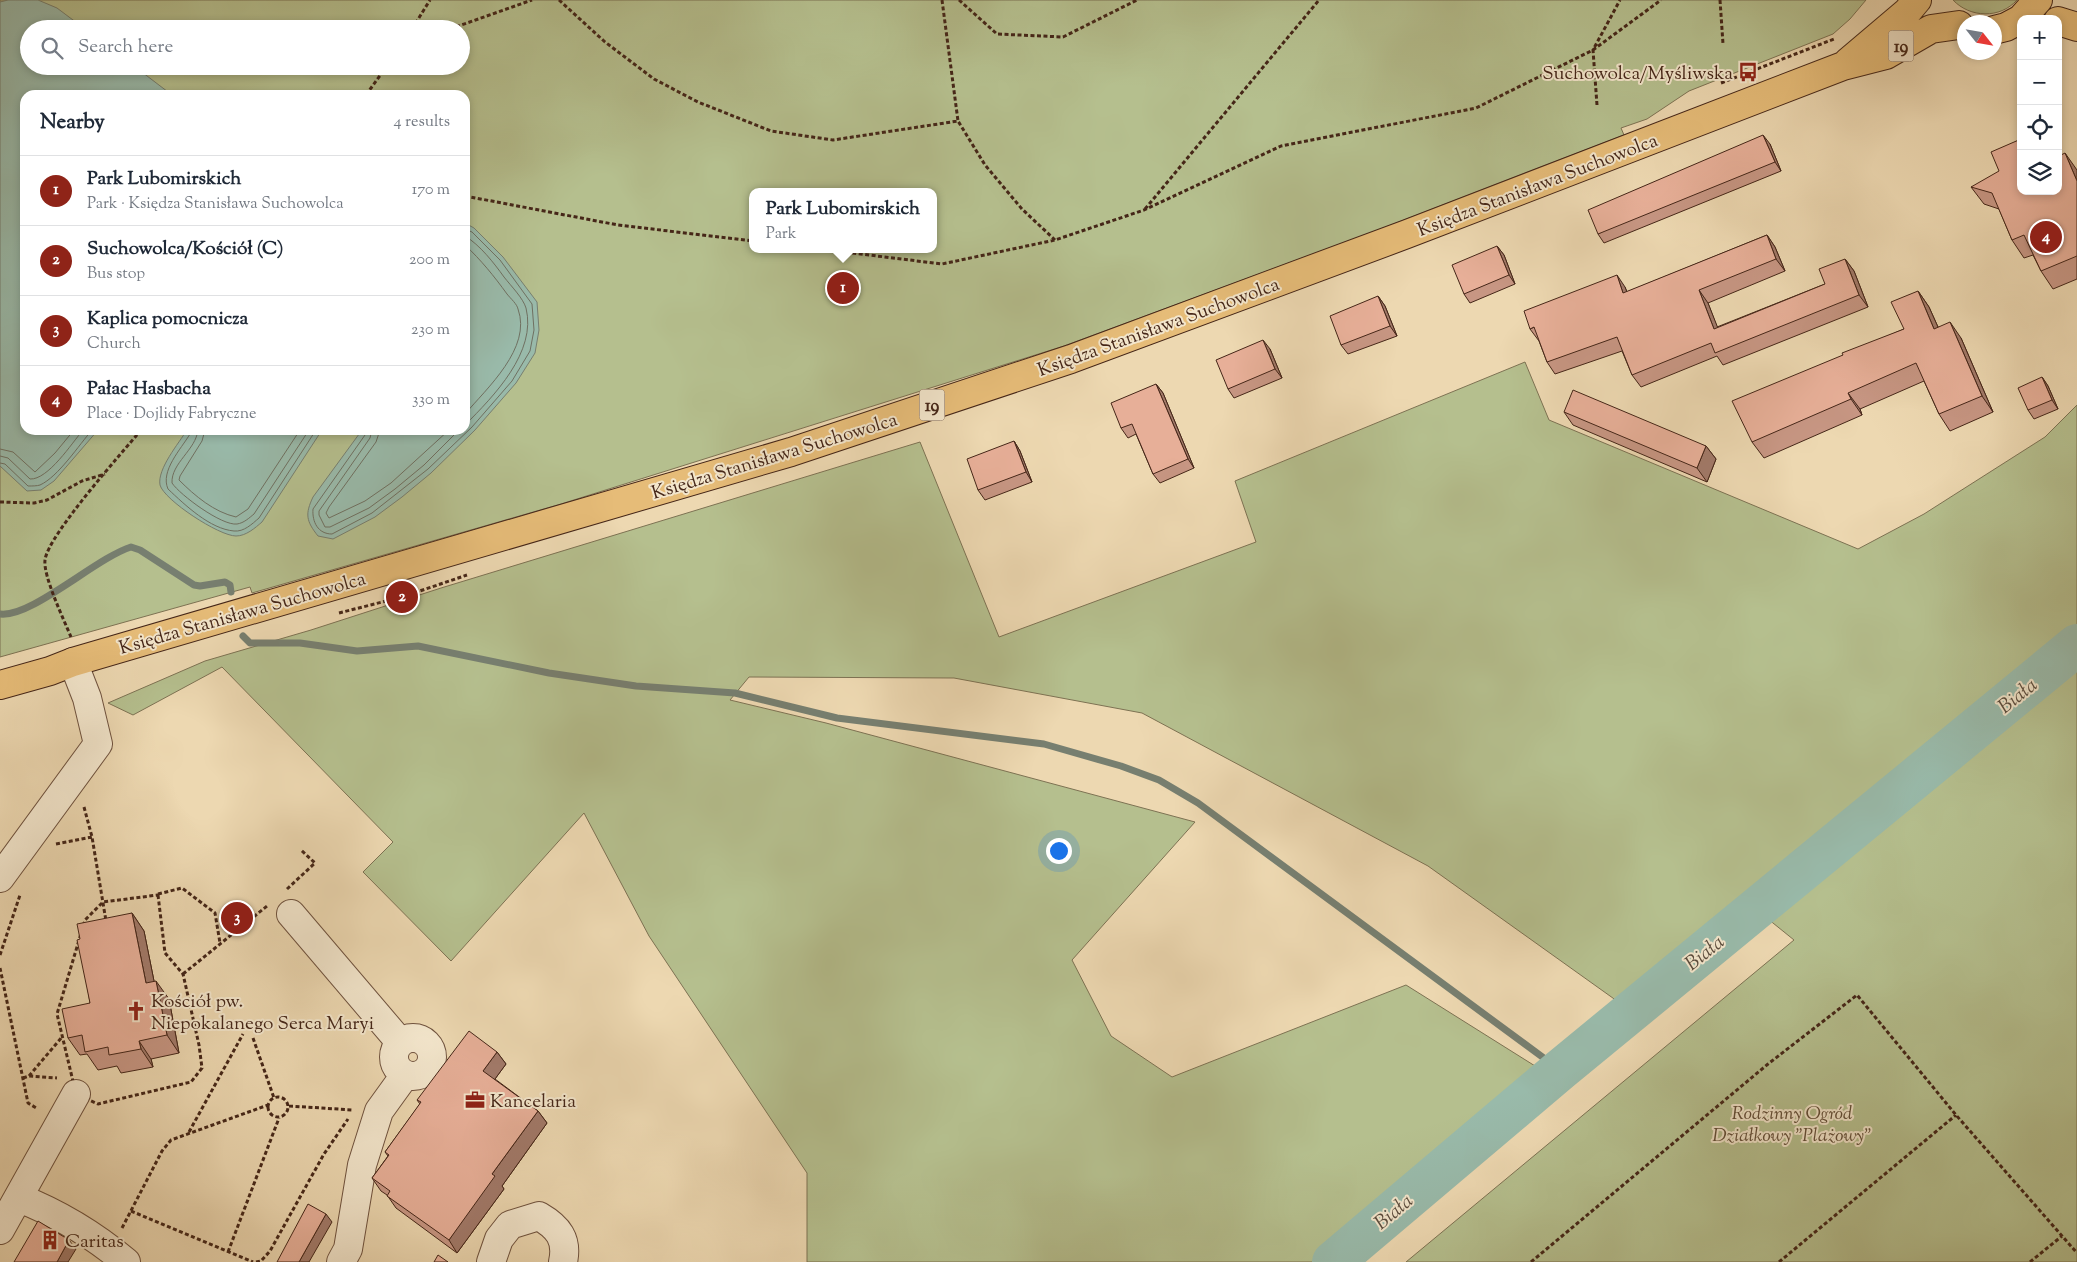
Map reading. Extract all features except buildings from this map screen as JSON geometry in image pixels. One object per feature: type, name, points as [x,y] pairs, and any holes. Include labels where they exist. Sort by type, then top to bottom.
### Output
[{"type":"highway","name":"Księdza Stanisława Suchowolca","points":[[1843,66],[1907,12],[1917,0]]},
{"type":"highway","points":[[1932,0],[1947,18],[1957,23]]},
{"type":"highway","points":[[2002,28],[2017,22]]},
{"type":"highway","points":[[2062,22],[2077,27]]},
{"type":"highway","name":"Księdza Stanisława Suchowolca","points":[[0,685],[50,671],[73,651],[791,452],[1071,359],[1407,234],[1843,66],[1886,55],[1931,29],[1957,26]]},
{"type":"lane","points":[[11,884],[75,775],[98,744],[73,651]]},
{"type":"lane","points":[[283,903],[400,1042],[395,1048],[393,1056],[395,1064],[405,1075],[379,1111],[362,1165],[348,1249],[341,1262]]},
{"type":"lane","points":[[0,1230],[60,1123],[74,1086]]},
{"type":"lane","points":[[19,1198],[63,1220],[119,1256]]},
{"type":"lane","points":[[491,1262],[499,1239],[510,1226],[539,1216],[553,1224],[560,1234],[565,1251],[564,1262]]},
{"type":"path","points":[[418,20],[430,0]]},
{"type":"path","points":[[470,22],[532,0]]},
{"type":"path","points":[[559,0],[605,42],[654,80],[698,102],[771,131],[833,140],[958,121]]},
{"type":"path","points":[[942,0],[958,121],[985,165],[1022,209],[1055,240]]},
{"type":"path","points":[[959,0],[996,34],[1063,38],[1137,0]]},
{"type":"path","points":[[1144,210],[1319,0]]},
{"type":"path","points":[[1598,105],[1593,50],[1620,0]]},
{"type":"path","points":[[853,253],[942,264],[1055,240],[1144,210],[1281,146],[1476,108],[1593,50],[1661,0]]},
{"type":"path","points":[[1720,0],[1723,44]]},
{"type":"path","points":[[370,90],[380,75]]},
{"type":"path","points":[[470,197],[618,225],[749,241]]},
{"type":"path","points":[[73,651],[46,573],[45,560],[51,546],[137,435]]},
{"type":"path","points":[[0,502],[34,503],[47,500],[82,480],[105,474]]},
{"type":"path","points":[[75,775],[92,837],[107,929]]},
{"type":"path","points":[[183,974],[220,943],[283,903],[315,863],[301,850]]},
{"type":"path","points":[[0,955],[11,884]]},
{"type":"path","points":[[74,1086],[57,1014],[85,920],[103,902],[158,894],[182,888],[215,913],[220,943]]},
{"type":"path","points":[[23,1078],[29,1076],[74,1086],[98,1104],[191,1082],[202,1068],[199,1045],[183,974],[165,954],[158,894]]},
{"type":"path","points":[[0,968],[28,1103],[60,1123]]},
{"type":"path","points":[[1531,1262],[1768,1064],[1856,995],[2077,1253]]},
{"type":"path","points":[[188,1133],[243,1034]]},
{"type":"path","points":[[29,1076],[62,1037]]},
{"type":"path","points":[[253,1038],[274,1098]]},
{"type":"path","points":[[119,1256],[131,1211],[165,1146],[171,1140],[268,1105],[274,1098],[283,1098],[289,1106],[355,1110],[324,1154],[270,1251],[261,1261],[255,1262],[228,1252],[131,1211]]},
{"type":"path","points":[[268,1105],[269,1112],[279,1118]]},
{"type":"path","points":[[228,1252],[279,1118],[286,1114],[289,1106]]},
{"type":"path","points":[[1779,1262],[1956,1114]]},
{"type":"path","points":[[2030,1262],[2062,1236]]},
{"type":"green space","points":[[0,0],[1866,0],[1850,19],[1833,34],[1689,91],[1647,119],[1621,128],[1624,135],[1378,230],[1064,346],[561,504],[252,593],[250,587],[0,657]]},
{"type":"green space","points":[[1953,0],[2017,0],[2002,11],[1985,14],[1968,10]]},
{"type":"green space","name":"Rodzinny Ogród Działkowy \"Plażowy\"","points":[[1525,362],[1549,420],[1858,549],[1924,514],[2045,437],[2077,405],[2077,1262],[1406,1262],[1794,940],[1747,902],[1624,1006],[1428,866],[1142,713],[954,678],[749,677],[730,700],[826,723],[1195,822],[1072,960],[1111,1036],[1172,1077],[1406,985],[1551,1076],[1330,1262],[807,1262],[807,1173],[649,936],[584,813],[451,961],[363,872],[393,842],[222,667],[133,715],[108,703],[205,661],[920,442],[999,637],[1256,542],[1235,481]]},
{"type":"water","points":[[8,0],[38,0],[57,8],[73,20],[20,20],[20,75],[146,75],[165,90],[20,90],[20,435],[94,435],[54,481],[41,490],[27,491],[0,466],[0,2]]},
{"type":"water","points":[[470,226],[503,257],[537,302],[539,330],[535,353],[516,383],[470,435]]},
{"type":"water","points":[[184,435],[319,435],[262,522],[240,536],[228,534],[206,524],[181,508],[164,491],[160,485],[160,479],[165,464]]},
{"type":"water","points":[[358,435],[470,435],[431,473],[402,497],[375,517],[333,539],[318,536],[309,522],[308,513],[313,497]]},
{"type":"waterway","points":[[0,614],[13,613],[29,607],[100,563],[131,547],[140,550],[194,585],[200,586],[225,582],[230,585],[231,592]]},
{"type":"waterway","points":[[243,636],[250,643],[300,643],[357,651],[418,646],[549,673],[636,686],[735,693],[837,718],[1044,744],[1121,766],[1159,780],[1198,803],[1560,1070]]},
{"type":"waterway","name":"Biała","points":[[1333,1262],[1560,1070],[2077,645]]},
{"type":"place","name":"Suchowolca/Myśliwska","points":[[1748,72]]},
{"type":"place","name":"Pałac Hasbacha","points":[[2046,237]]},
{"type":"place","name":"Park Lubomirskich","points":[[843,288]]},
{"type":"place","name":"Suchowolca/Kościół (C)","points":[[402,597]]},
{"type":"place","name":"Kaplica pomocnicza","points":[[237,918]]},
{"type":"place","name":"Kościół pw. Niepokalanego Serca Maryi","points":[[136,1011]]},
{"type":"place","name":"Kancelaria","points":[[475,1100]]},
{"type":"place","name":"Caritas","points":[[50,1240]]}]
